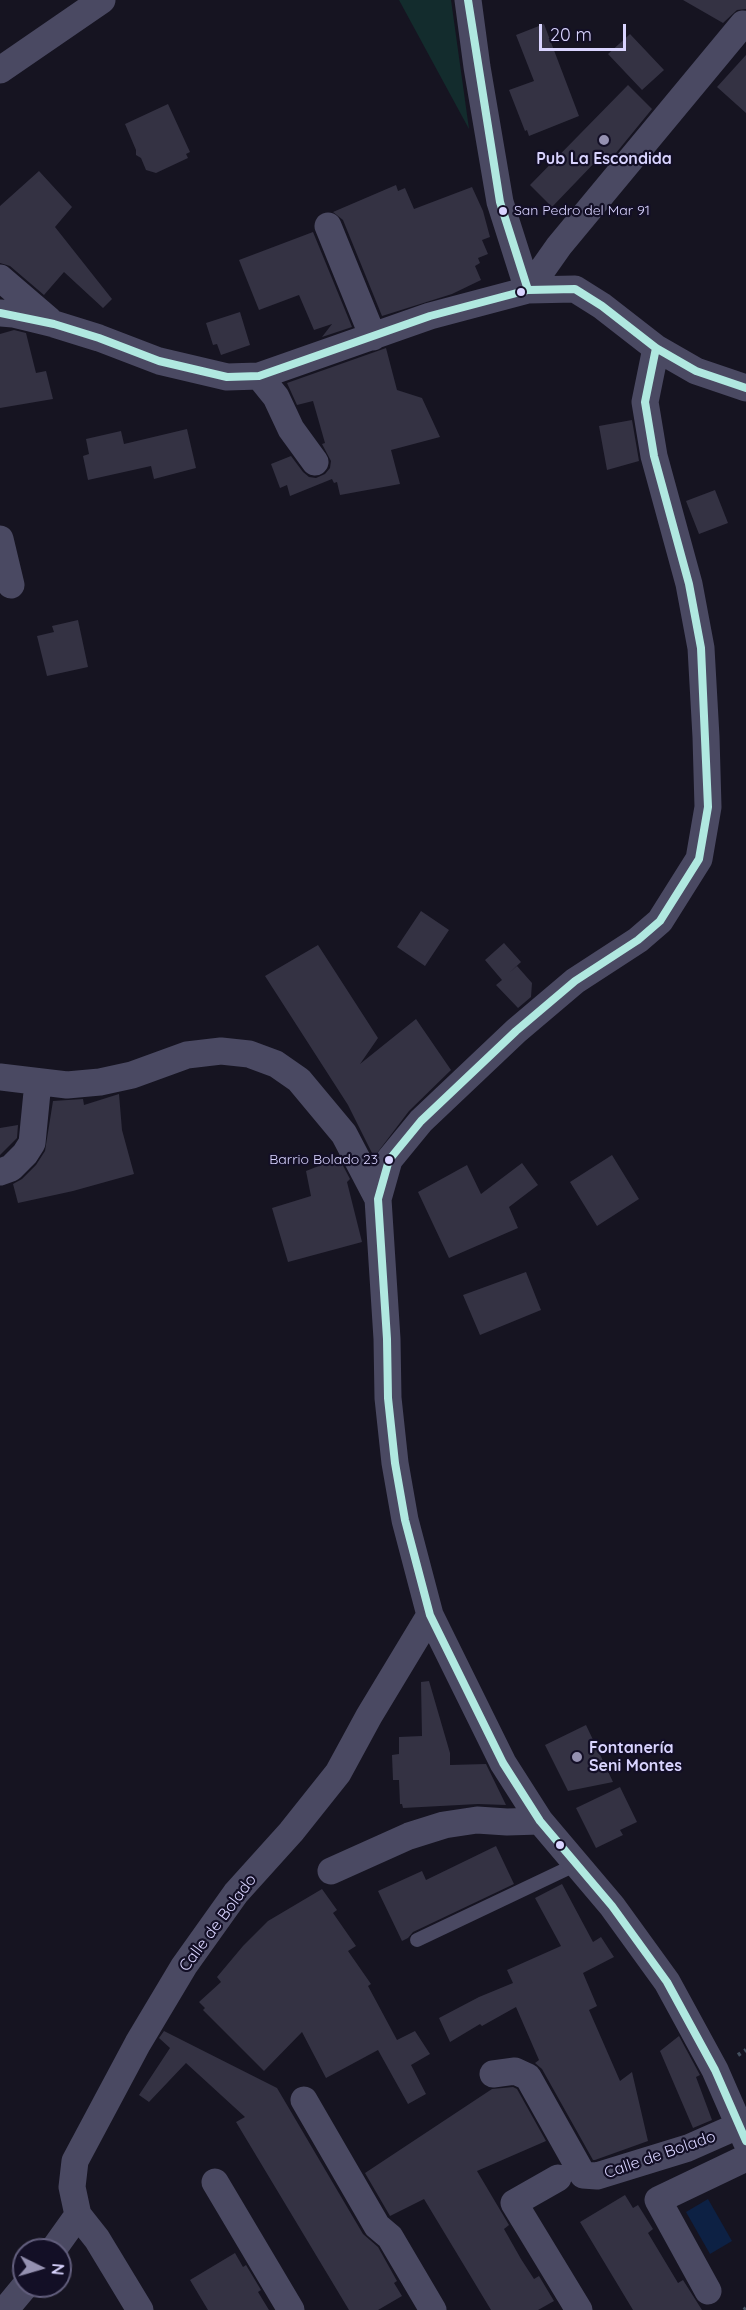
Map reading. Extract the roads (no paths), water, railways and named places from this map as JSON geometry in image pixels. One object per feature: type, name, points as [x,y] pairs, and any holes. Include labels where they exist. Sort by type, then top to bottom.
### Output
[{"type":"street","points":[[0,70],[102,0]]},
{"type":"street","points":[[468,0],[500,202],[528,290]]},
{"type":"street","points":[[528,290],[559,246],[743,24]]},
{"type":"street","points":[[328,226],[373,337]]},
{"type":"street","points":[[0,278],[54,324]]},
{"type":"street","points":[[0,313],[54,324],[159,361],[227,376],[259,376],[430,316],[528,290],[575,289],[602,306],[656,348],[696,371],[746,388]]},
{"type":"street","name":"Calle de Bolado","points":[[493,2074],[515,2071],[528,2077],[584,2175],[597,2176],[743,2133],[715,2070],[667,1982],[612,1906],[540,1821],[503,1763],[430,1615],[405,1520],[395,1463],[388,1398],[387,1339],[378,1199],[389,1160],[421,1120],[516,1031],[575,981],[638,940],[660,921],[699,859],[708,807],[701,648],[689,584],[654,456],[645,402],[656,348]]},
{"type":"street","points":[[259,376],[276,397],[291,429],[315,462]]},
{"type":"street","points":[[0,539],[11,585]]},
{"type":"street","name":"Calle de Bolado","points":[[0,1077],[67,1085],[100,1082],[132,1074],[187,1055],[221,1051],[249,1054],[276,1064],[299,1080],[344,1134],[378,1199]]},
{"type":"street","points":[[0,1172],[18,1161],[32,1143],[38,1082]]},
{"type":"street","name":"Calle de Bolado","points":[[78,2215],[72,2187],[75,2161],[138,2043],[184,1966],[236,1893],[291,1832],[338,1773],[369,1716],[430,1615]]},
{"type":"street","points":[[331,1871],[409,1836],[444,1825],[477,1820],[540,1821]]},
{"type":"street","points":[[304,2100],[377,2226],[390,2237],[433,2310]]},
{"type":"street","points":[[708,2291],[658,2200],[746,2158]]},
{"type":"street","points":[[558,2178],[514,2203],[579,2310]]},
{"type":"street","points":[[215,2182],[291,2310]]},
{"type":"street","points":[[62,2238],[78,2215],[97,2239],[140,2310]]},
{"type":"street","points":[[5,2310],[16,2298]]},
{"type":"lane","points":[[417,1940],[577,1864]]},
{"type":"water","points":[[708,2199],[732,2241],[710,2254],[686,2212]]},
{"type":"place","name":"Pub La Escondida","points":[[604,140]]},
{"type":"place","name":"San Pedro del Mar 91","points":[[503,211]]},
{"type":"place","name":"Barrio Bolado 23","points":[[389,1160]]},
{"type":"place","name":"Fontanería Seni Montes","points":[[577,1757]]}]
